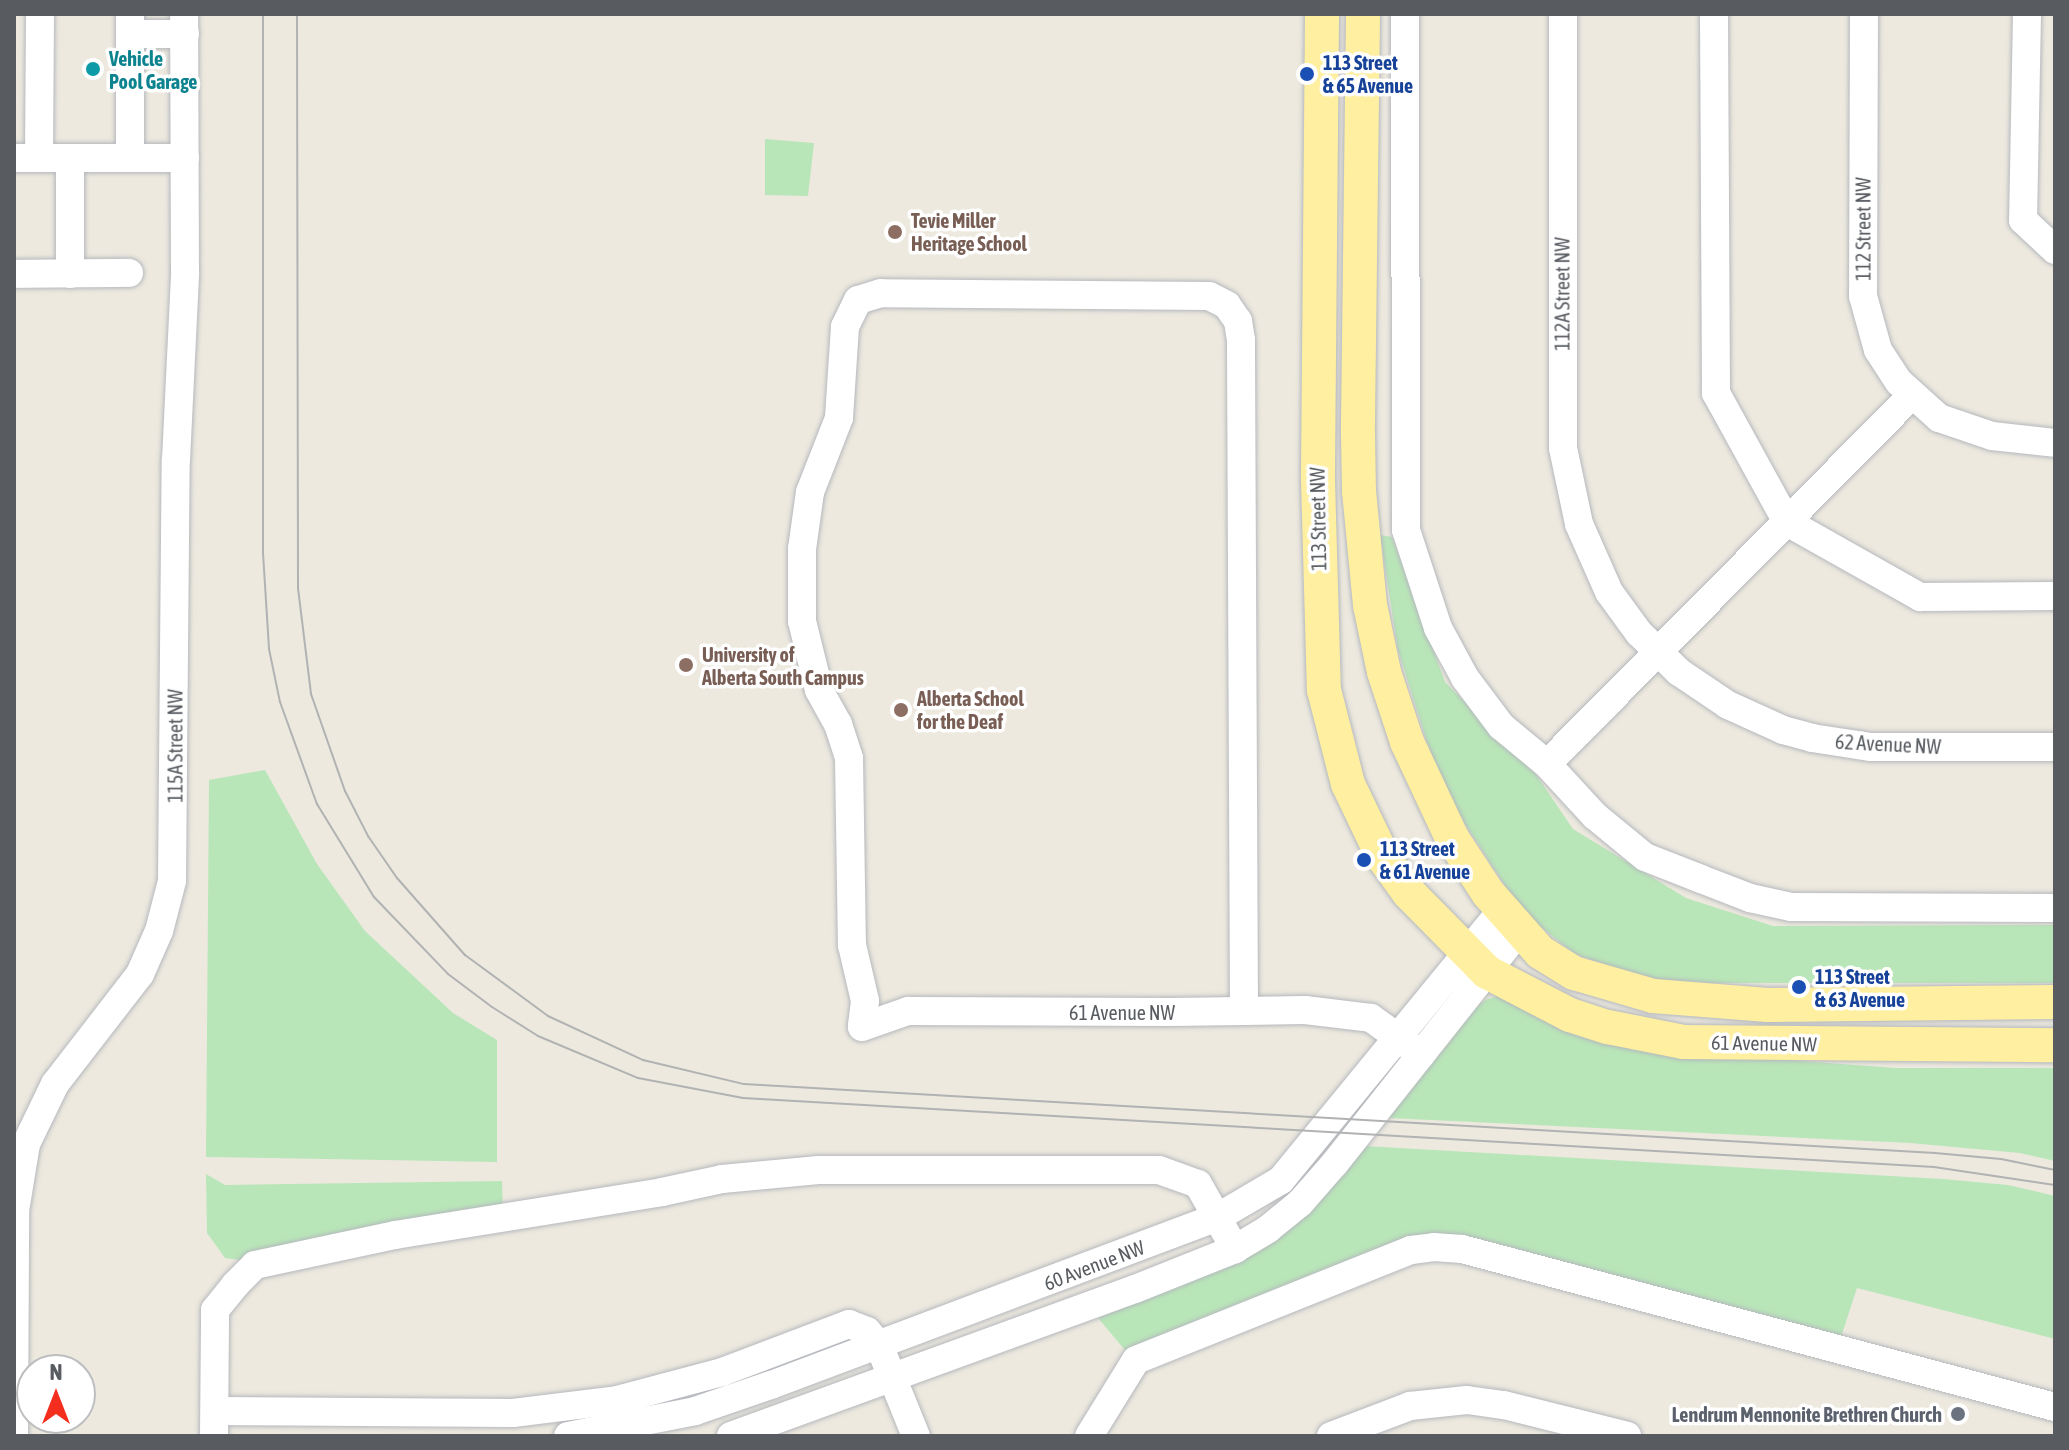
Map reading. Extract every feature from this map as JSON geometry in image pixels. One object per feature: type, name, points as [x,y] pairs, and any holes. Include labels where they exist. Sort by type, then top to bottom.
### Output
[{"type":"main road","name":"113 Street NW","points":[[1322,14],[1318,480],[1324,690],[1348,784],[1383,857],[1409,893],[1477,962]]},
{"type":"main road","name":"113 Street NW","points":[[1363,14],[1358,434],[1359,491],[1370,605],[1384,672],[1407,742],[1452,838],[1510,920]]},
{"type":"main road","name":"61 Avenue NW","points":[[1510,920],[1540,952],[1574,973],[1653,996],[1768,1005],[2055,1002]]},
{"type":"main road","name":"61 Avenue NW","points":[[1477,962],[1570,1015],[1608,1027],[1684,1042],[2055,1045]]},
{"type":"street","points":[[40,14],[26,158],[185,158]]},
{"type":"street","points":[[1405,14],[1406,530],[1438,628],[1465,678],[1501,726],[1547,764],[1595,816],[1645,857],[1750,898],[1791,907],[2055,908]]},
{"type":"street","name":"112A Street NW","points":[[1563,14],[1561,421],[1572,500],[1597,569]]},
{"type":"street","points":[[1714,14],[1716,393],[1787,522],[1920,597],[2055,596]]},
{"type":"street","name":"112 Street NW","points":[[1864,14],[1863,296],[1878,350],[1911,396],[1939,418],[1992,436],[2055,443]]},
{"type":"street","points":[[2027,14],[2023,220],[2055,250]]},
{"type":"street","points":[[130,158],[130,24],[184,24]]},
{"type":"street","name":"115A Street NW","points":[[14,1436],[15,1211],[26,1144],[55,1084],[140,974],[159,931],[172,881],[176,460],[185,158],[184,24]]},
{"type":"street","points":[[70,158],[70,274]]},
{"type":"street","points":[[14,274],[129,273]]},
{"type":"street","name":"61 Avenue NW","points":[[1244,1011],[1241,340],[1238,321],[1227,305],[1209,296],[881,293],[858,300],[845,327],[839,418],[810,492],[802,549],[802,621],[819,690],[838,724],[849,758],[852,945],[865,1001],[862,1027],[908,1011],[1244,1011],[1305,1010],[1371,1018],[1411,1046]]},
{"type":"street","points":[[1547,764],[1911,396]]},
{"type":"street","name":"62 Avenue NW","points":[[1597,569],[1623,612],[1679,672],[1728,705],[1812,738],[1871,747],[2055,747]]},
{"type":"street","name":"60 Avenue NW","points":[[731,1436],[1235,1249],[1300,1203],[1411,1046],[1510,920]]},
{"type":"street","name":"60 Avenue NW","points":[[568,1436],[695,1411],[1218,1217],[1281,1180],[1411,1046]]},
{"type":"street","points":[[916,1436],[879,1345],[867,1331],[849,1324],[676,1386],[617,1400],[539,1410],[214,1424],[215,1310],[255,1265],[395,1235],[662,1192],[722,1179],[819,1170],[1159,1170],[1198,1184],[1235,1249]]},
{"type":"street","points":[[1089,1436],[1136,1360],[1411,1250],[1434,1247],[1462,1249],[2055,1407]]},
{"type":"street","points":[[1331,1436],[1410,1406],[1467,1400],[1504,1405],[1627,1436]]},
{"type":"green space","points":[[765,139],[814,143],[808,196],[765,195]]},
{"type":"green space","points":[[1380,535],[1392,537],[1445,682],[1537,776],[1573,829],[1686,898],[1773,926],[2055,925],[2055,983],[1712,983],[1641,978],[1575,954],[1523,913],[1458,813],[1432,758],[1398,650]]},
{"type":"green space","points":[[265,770],[317,864],[365,931],[453,1013],[497,1040],[497,1162],[206,1157],[209,780]]},
{"type":"green space","points":[[1503,995],[1786,1060],[1896,1068],[2055,1068],[2055,1161],[2020,1153],[1910,1143],[1388,1118],[1473,1010],[1487,999]]},
{"type":"green space","points":[[1364,1146],[1943,1179],[2008,1185],[2055,1196],[2055,1339],[1857,1288],[1840,1340],[1441,1236],[1130,1356],[1098,1318],[1219,1270]]},
{"type":"green space","points":[[206,1174],[225,1185],[502,1181],[503,1214],[254,1262],[225,1258],[207,1233]]},
{"type":"tram line","points":[[263,14],[263,553],[269,649],[280,702],[317,804],[374,897],[448,974],[492,1007],[538,1036],[638,1078],[743,1098],[1934,1167],[2055,1185]]},
{"type":"tram line","points":[[297,14],[298,588],[311,694],[345,791],[368,836],[397,878],[465,955],[548,1016],[643,1060],[744,1084],[1935,1153],[2001,1159],[2055,1170]]},
{"type":"place","name":"Vehicle Pool Garage","points":[[93,69]]},
{"type":"place","name":"113 Street & 65 Avenue","points":[[1307,74]]},
{"type":"place","name":"Tevie Miller Heritage School","points":[[895,232]]},
{"type":"place","name":"University of Alberta South Campus","points":[[686,665]]},
{"type":"place","name":"Alberta School for the Deaf","points":[[901,710]]},
{"type":"place","name":"113 Street & 61 Avenue","points":[[1364,860]]},
{"type":"place","name":"113 Street & 63 Avenue","points":[[1799,987]]},
{"type":"place","name":"Lendrum Mennonite Brethren Church","points":[[1958,1414]]}]
